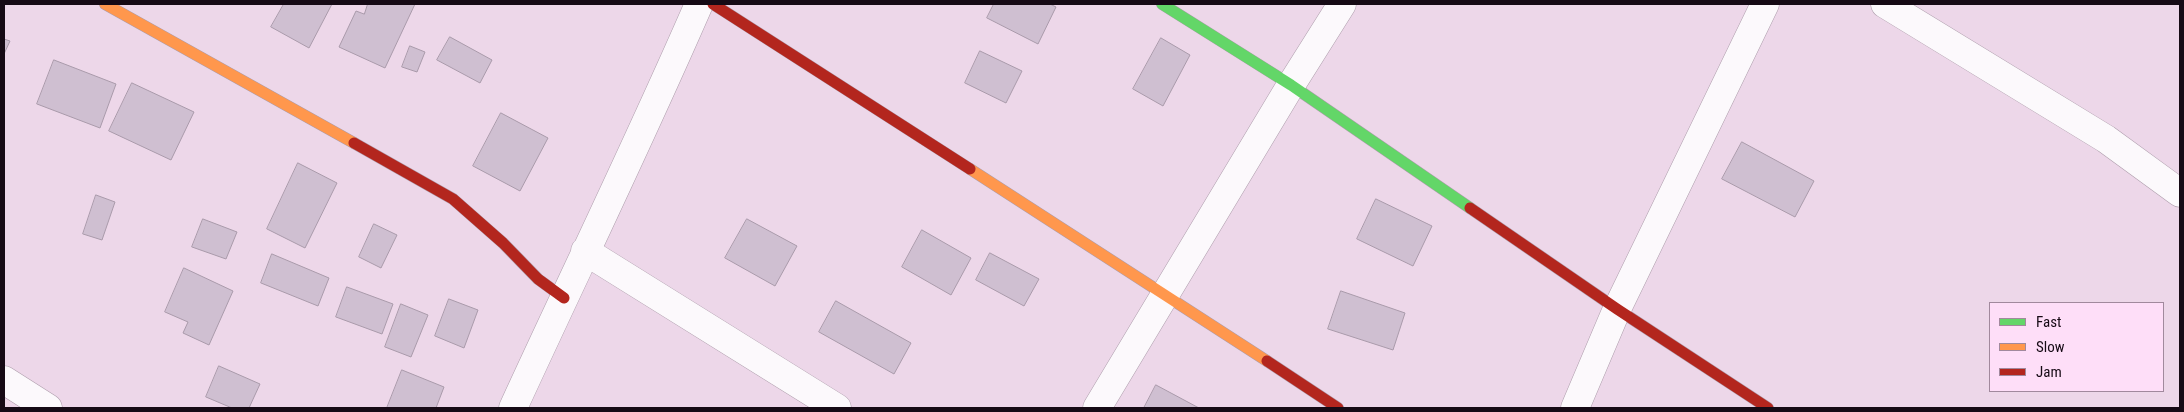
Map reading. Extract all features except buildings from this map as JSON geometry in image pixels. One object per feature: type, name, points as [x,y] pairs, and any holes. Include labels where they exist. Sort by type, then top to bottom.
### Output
[{"type":"street","points":[[105,4],[454,199],[503,243],[538,280],[564,298]]},
{"type":"street","points":[[514,408],[585,251],[640,139],[699,4]]},
{"type":"street","points":[[713,4],[1166,295],[1338,408]]},
{"type":"street","points":[[1162,4],[1290,85],[1617,309],[1768,408]]},
{"type":"street","points":[[1097,408],[1290,85],[1342,4]]},
{"type":"street","points":[[1575,408],[1617,309],[1766,4]]},
{"type":"street","points":[[1885,4],[2106,139],[2180,193]]},
{"type":"street","points":[[585,251],[837,408]]},
{"type":"street","points":[[4,380],[48,408]]},
{"type":"traffic: fast","points":[[1162,4],[1291,85],[1470,208]]},
{"type":"traffic: slow","points":[[105,4],[354,143]]},
{"type":"traffic: slow","points":[[970,169],[1267,361]]},
{"type":"traffic: jam","points":[[713,4],[970,169]]},
{"type":"traffic: jam","points":[[354,143],[453,199],[503,243],[538,279],[564,298]]},
{"type":"traffic: jam","points":[[1470,208],[1617,309],[1768,408]]},
{"type":"traffic: jam","points":[[1267,361],[1338,408]]}]
